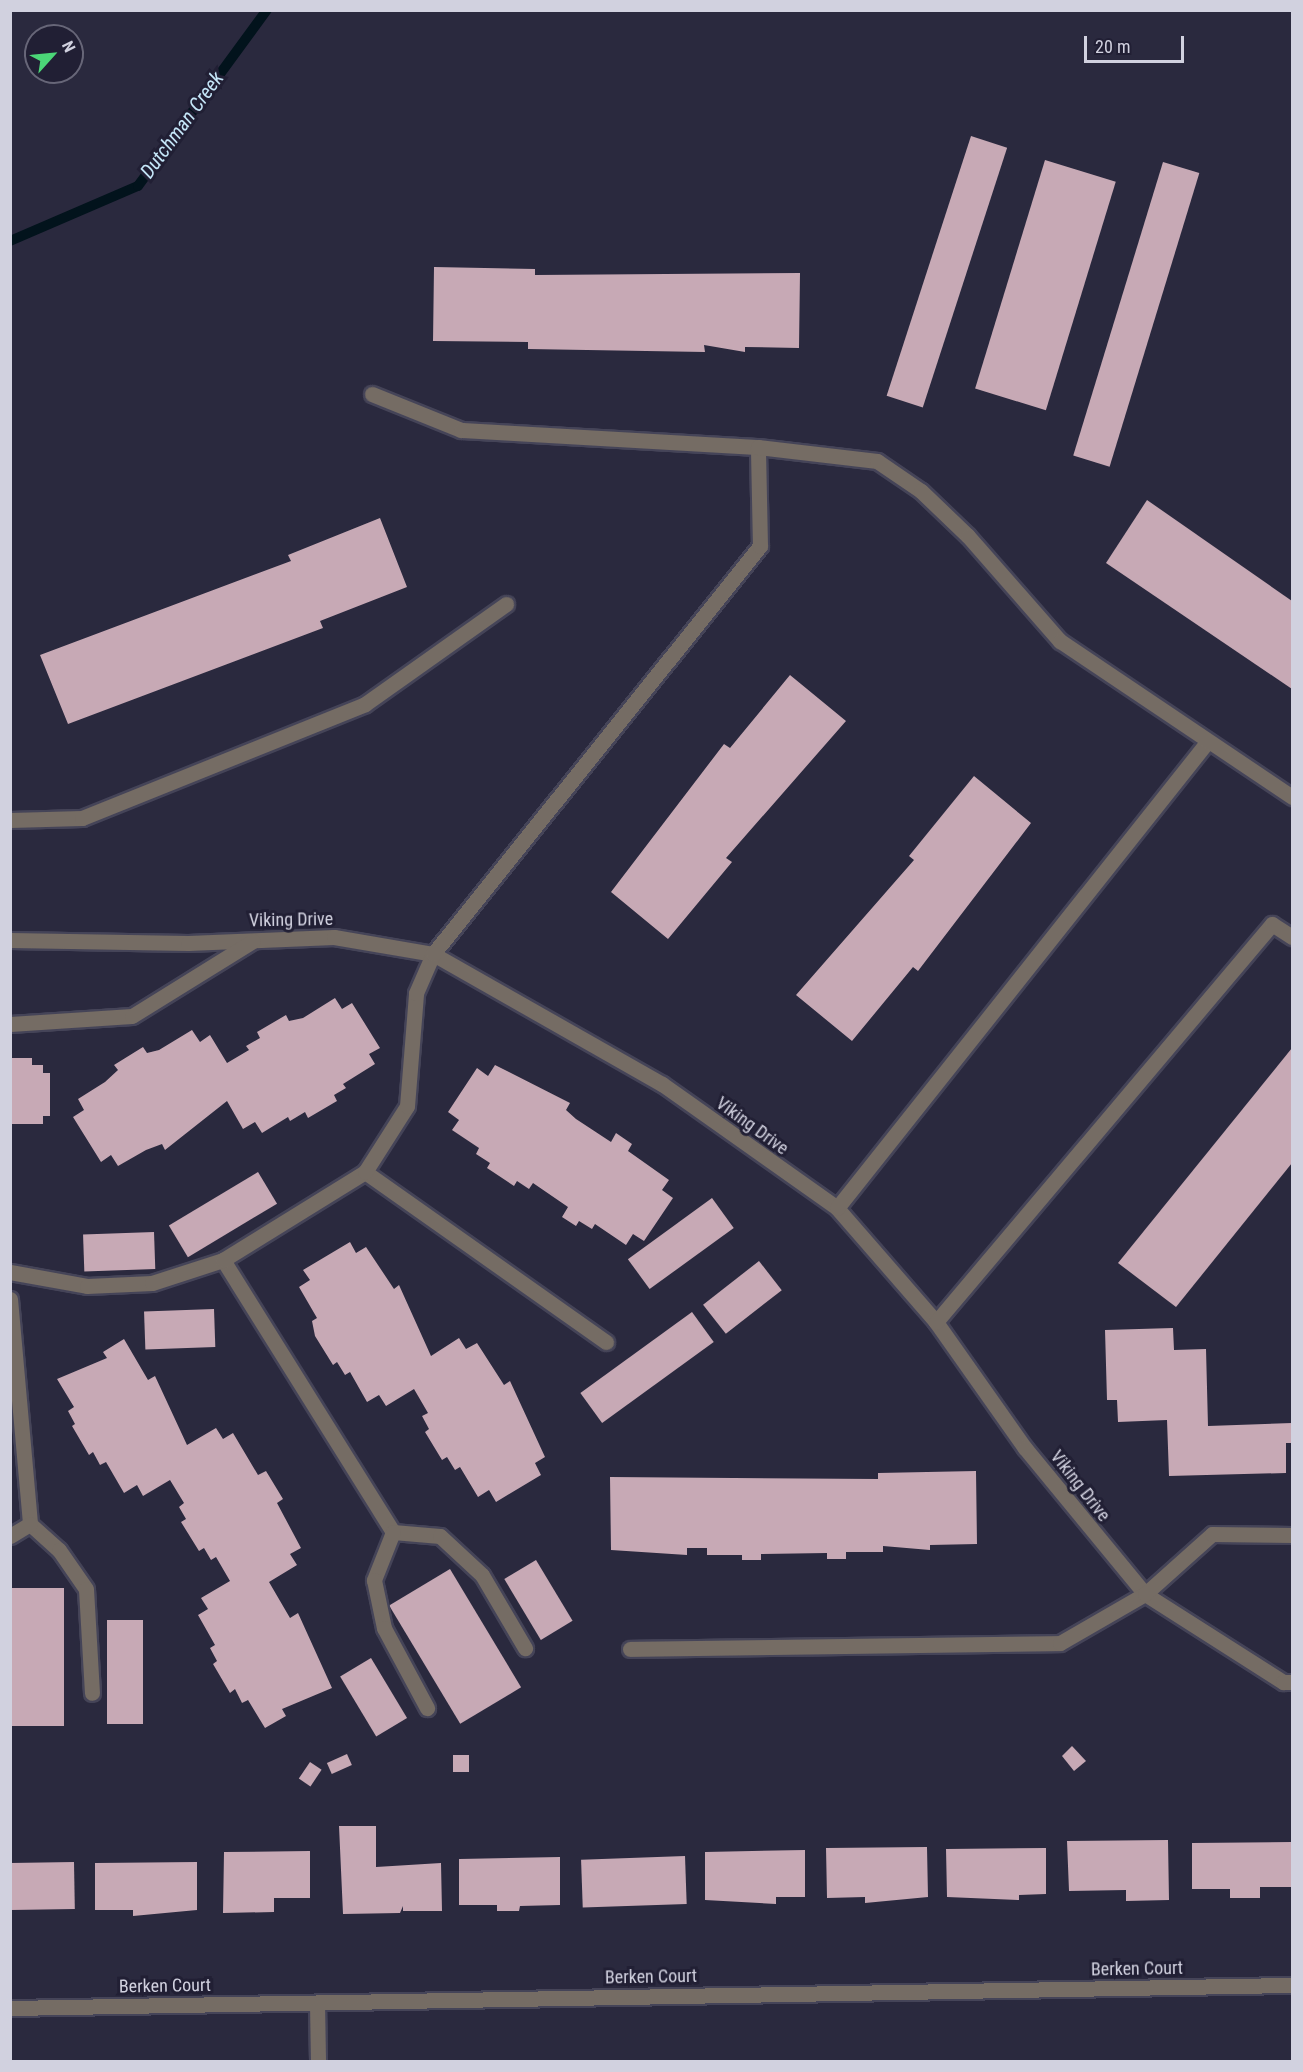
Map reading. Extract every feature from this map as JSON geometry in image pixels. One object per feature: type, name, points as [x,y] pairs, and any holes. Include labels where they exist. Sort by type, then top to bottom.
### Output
[{"type":"street","points":[[372,394],[461,430],[758,447],[877,461],[921,491],[968,536],[1060,641],[1293,797]]},
{"type":"street","points":[[10,1272],[87,1286],[141,1283],[223,1260],[365,1172],[406,1106],[416,993],[433,954],[760,546],[758,447]]},
{"type":"street","points":[[10,820],[82,818],[365,704],[506,604]]},
{"type":"street","points":[[837,1208],[1208,741]]},
{"type":"street","points":[[936,1322],[1272,924],[1293,937]]},
{"type":"street","name":"Viking Drive","points":[[10,940],[255,940],[334,937],[433,954],[662,1084],[837,1208],[936,1322],[1026,1449],[1145,1594],[1283,1682],[1293,1682]]},
{"type":"street","points":[[10,1024],[132,1016],[255,940]]},
{"type":"street","points":[[365,1172],[606,1342]]},
{"type":"street","points":[[223,1260],[393,1532]]},
{"type":"street","points":[[10,1299],[30,1524],[59,1550],[86,1589],[92,1693]]},
{"type":"street","points":[[10,1536],[30,1524]]},
{"type":"street","points":[[393,1532],[440,1536],[482,1575],[525,1648]]},
{"type":"street","points":[[393,1532],[374,1580],[384,1628],[427,1708]]},
{"type":"street","points":[[630,1649],[1060,1643],[1145,1594],[1212,1534],[1293,1535]]},
{"type":"street","name":"Berken Court","points":[[10,2008],[1293,1985]]},
{"type":"street","points":[[317,2003],[318,2061]]},
{"type":"building","points":[[971,136],[1007,148],[923,407],[887,396]]},
{"type":"building","points":[[1045,160],[1116,182],[1046,410],[975,389]]},
{"type":"building","points":[[1163,162],[1199,173],[1110,467],[1073,456]]},
{"type":"building","points":[[434,267],[535,269],[535,275],[800,273],[799,348],[745,347],[745,352],[704,345],[705,352],[528,349],[528,342],[433,341]]},
{"type":"building","points":[[1147,500],[1292,601],[1292,689],[1106,563]]},
{"type":"building","points":[[380,518],[407,587],[320,621],[323,628],[68,724],[40,655],[291,561],[288,555]]},
{"type":"building","points":[[790,675],[846,721],[726,858],[732,862],[668,939],[611,892],[724,744],[730,748]]},
{"type":"building","points":[[974,776],[1031,823],[918,971],[913,967],[852,1041],[796,995],[914,860],[909,856]]},
{"type":"building","points":[[335,998],[342,1009],[352,1003],[380,1048],[369,1054],[375,1064],[343,1084],[346,1088],[334,1095],[337,1101],[308,1118],[305,1112],[290,1121],[288,1117],[262,1133],[255,1122],[243,1129],[227,1101],[165,1150],[162,1144],[118,1166],[111,1155],[101,1162],[73,1117],[84,1110],[78,1099],[105,1082],[118,1070],[114,1065],[143,1047],[147,1053],[159,1050],[192,1030],[200,1042],[210,1035],[227,1063],[249,1050],[246,1046],[260,1038],[257,1032],[286,1015],[289,1021],[303,1018]]},
{"type":"building","points":[[1292,1048],[1292,1163],[1176,1307],[1118,1263]]},
{"type":"building","points":[[10,1058],[32,1058],[32,1065],[43,1065],[43,1073],[50,1073],[50,1116],[43,1116],[43,1124],[10,1124]]},
{"type":"building","points":[[495,1065],[570,1103],[566,1110],[611,1142],[616,1133],[632,1144],[628,1151],[669,1180],[662,1190],[673,1198],[644,1241],[633,1234],[626,1245],[595,1224],[592,1229],[579,1221],[576,1226],[562,1217],[568,1207],[533,1183],[529,1189],[517,1181],[514,1186],[487,1168],[490,1163],[476,1154],[479,1148],[452,1130],[459,1120],[448,1112],[477,1068],[488,1076]]},
{"type":"building","points":[[258,1172],[277,1204],[188,1257],[169,1226]]},
{"type":"building","points":[[712,1198],[734,1228],[650,1289],[628,1259]]},
{"type":"building","points":[[154,1232],[155,1269],[84,1271],[83,1234]]},
{"type":"building","points":[[350,1242],[356,1253],[366,1247],[394,1289],[399,1285],[431,1356],[459,1338],[466,1349],[477,1343],[504,1385],[510,1381],[545,1457],[535,1463],[541,1475],[496,1502],[489,1490],[478,1497],[460,1467],[455,1470],[447,1457],[442,1460],[425,1432],[429,1429],[422,1416],[428,1413],[414,1389],[386,1406],[379,1395],[367,1402],[350,1372],[345,1375],[337,1362],[333,1365],[315,1336],[312,1321],[317,1318],[299,1287],[310,1280],[303,1270]]},
{"type":"building","points":[[759,1261],[782,1290],[726,1334],[703,1305]]},
{"type":"building","points":[[214,1309],[215,1347],[145,1349],[144,1311]]},
{"type":"building","points":[[692,1312],[714,1342],[602,1423],[580,1393]]},
{"type":"building","points":[[1173,1328],[1174,1350],[1206,1349],[1208,1426],[1292,1423],[1292,1443],[1286,1443],[1286,1473],[1169,1476],[1167,1420],[1118,1422],[1117,1400],[1107,1400],[1105,1330]]},
{"type":"building","points":[[124,1339],[148,1380],[155,1376],[187,1445],[216,1428],[223,1439],[233,1433],[258,1475],[266,1471],[283,1499],[277,1503],[301,1548],[290,1554],[297,1565],[269,1582],[290,1618],[298,1613],[332,1688],[282,1709],[286,1716],[265,1728],[248,1700],[242,1703],[235,1689],[230,1693],[213,1664],[217,1661],[210,1648],[215,1645],[198,1615],[208,1609],[201,1598],[230,1581],[216,1557],[211,1560],[204,1548],[199,1551],[181,1522],[186,1519],[179,1507],[184,1503],[170,1480],[143,1496],[137,1485],[124,1493],[106,1462],[100,1465],[93,1452],[89,1455],[72,1426],[75,1424],[68,1411],[74,1407],[57,1379],[107,1358],[103,1352]]},
{"type":"building","points":[[976,1471],[977,1544],[930,1545],[930,1550],[883,1546],[883,1552],[846,1552],[846,1559],[827,1559],[827,1553],[761,1554],[761,1560],[742,1560],[742,1555],[707,1555],[707,1548],[687,1548],[687,1555],[611,1550],[610,1477],[878,1479],[878,1473]]},
{"type":"building","points":[[536,1560],[573,1621],[541,1640],[504,1579]]},
{"type":"building","points":[[450,1569],[521,1687],[460,1724],[389,1606]]},
{"type":"building","points":[[10,1588],[64,1588],[64,1726],[10,1726]]},
{"type":"building","points":[[107,1620],[143,1620],[143,1724],[107,1724]]},
{"type":"building","points":[[371,1658],[407,1718],[376,1737],[340,1677]]},
{"type":"building","points":[[1072,1746],[1086,1761],[1074,1771],[1062,1756]]},
{"type":"building","points":[[347,1754],[352,1765],[332,1774],[327,1763]]},
{"type":"building","points":[[453,1755],[469,1755],[469,1772],[453,1772]]},
{"type":"building","points":[[310,1762],[322,1770],[310,1786],[299,1779]]},
{"type":"building","points":[[339,1826],[376,1826],[376,1867],[441,1863],[442,1911],[403,1911],[403,1906],[400,1913],[343,1914]]},
{"type":"building","points":[[1168,1840],[1169,1900],[1126,1901],[1126,1890],[1069,1891],[1067,1841]]},
{"type":"building","points":[[1292,1842],[1292,1887],[1260,1887],[1260,1898],[1230,1898],[1230,1889],[1192,1889],[1192,1843]]},
{"type":"building","points":[[927,1847],[928,1897],[865,1903],[865,1897],[827,1898],[826,1848]]},
{"type":"building","points":[[1046,1848],[1046,1894],[1019,1895],[1019,1900],[947,1897],[946,1849]]},
{"type":"building","points":[[805,1850],[805,1897],[776,1897],[776,1904],[705,1900],[705,1852]]},
{"type":"building","points":[[310,1851],[310,1898],[274,1898],[274,1912],[223,1913],[224,1852]]},
{"type":"building","points":[[685,1856],[687,1904],[583,1908],[581,1860]]},
{"type":"building","points":[[560,1857],[560,1905],[520,1906],[519,1911],[497,1911],[497,1905],[459,1905],[459,1859]]},
{"type":"building","points":[[74,1862],[75,1909],[11,1910],[10,1863]]},
{"type":"building","points":[[197,1862],[197,1910],[133,1916],[133,1910],[95,1910],[95,1863]]},
{"type":"waterway","name":"Dutchman Creek","points":[[10,241],[138,186],[267,10]]}]
